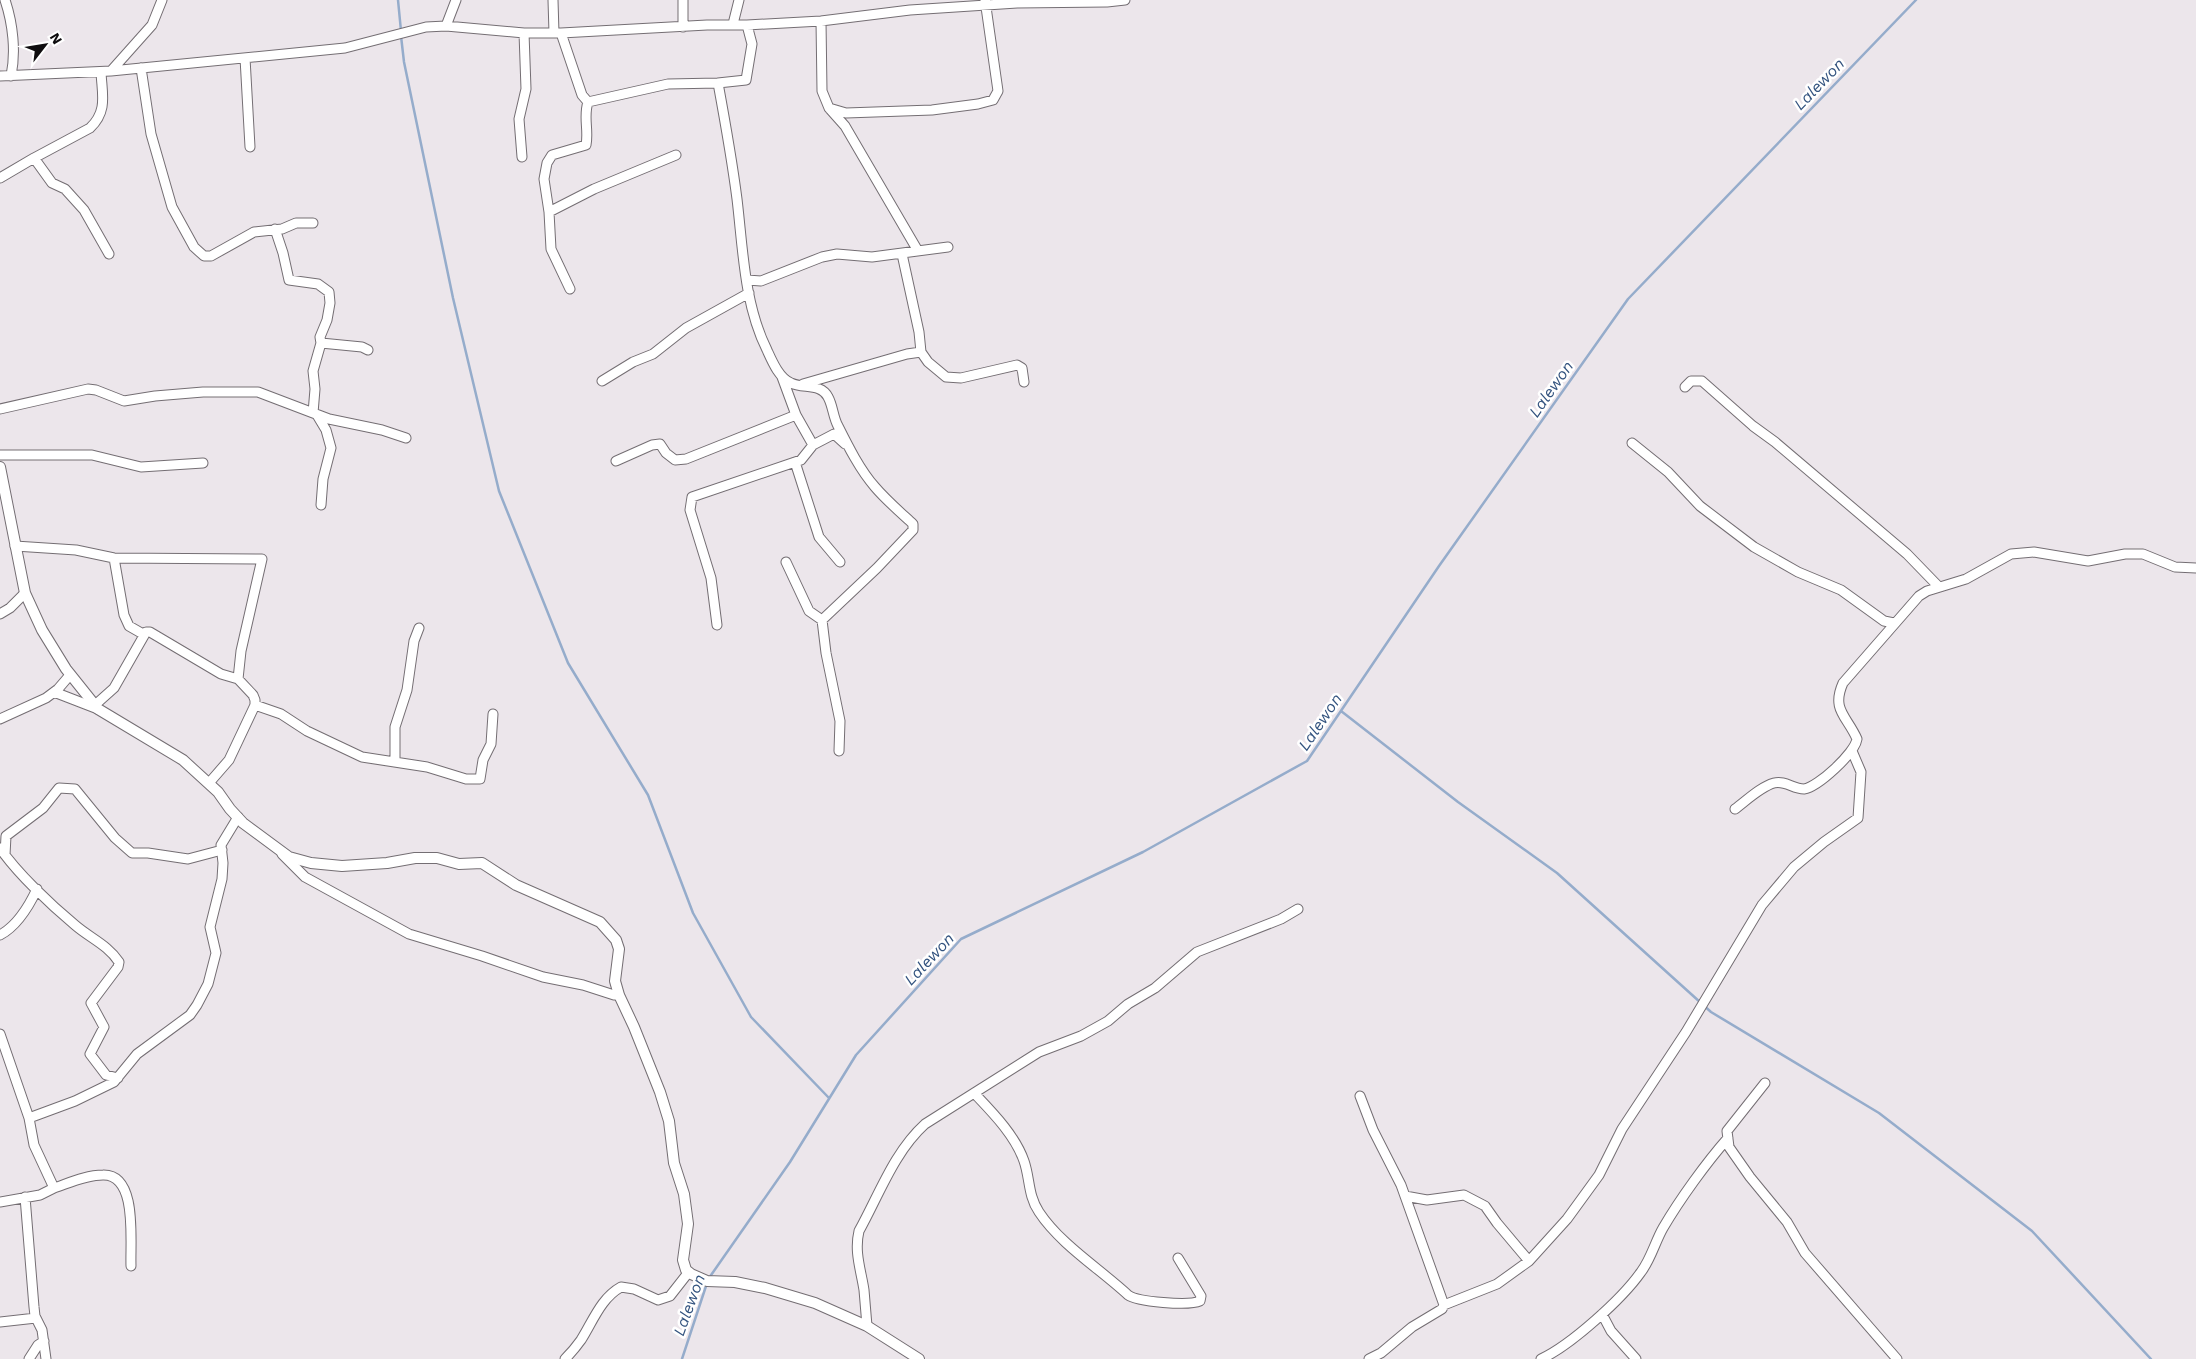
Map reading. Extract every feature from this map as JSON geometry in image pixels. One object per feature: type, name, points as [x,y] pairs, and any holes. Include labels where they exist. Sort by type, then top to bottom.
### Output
[{"type":"street","points":[[5,0],[13,49],[14,63],[11,76]]},
{"type":"street","points":[[111,71],[152,26],[162,0]]},
{"type":"street","points":[[446,26],[456,0]]},
{"type":"street","points":[[553,0],[557,33],[582,95],[588,102]]},
{"type":"street","points":[[683,0],[683,27]]},
{"type":"street","points":[[733,24],[739,0]]},
{"type":"street","points":[[0,76],[101,72],[345,48],[426,27],[446,26],[524,33],[557,33],[821,21],[957,4],[1125,0]]},
{"type":"street","points":[[829,108],[846,113],[895,112],[941,109],[993,100],[998,91],[984,3]]},
{"type":"street","points":[[821,21],[822,91],[829,108],[845,126],[918,251]]},
{"type":"street","points":[[588,102],[668,84],[718,83],[746,80],[752,44],[746,25]]},
{"type":"street","points":[[522,158],[519,119],[526,89],[524,33]]},
{"type":"street","points":[[245,58],[250,147]]},
{"type":"street","points":[[141,68],[151,134],[168,197],[172,208],[194,247],[204,256],[210,256],[254,232],[275,228],[282,229],[296,223],[313,223]]},
{"type":"street","points":[[0,178],[90,128],[97,121],[102,113],[101,72]]},
{"type":"street","points":[[718,83],[732,157],[749,293],[756,324],[762,340],[776,369],[790,383],[817,388],[824,392],[828,397],[837,424],[874,487],[913,524],[913,530],[877,568],[822,620]]},
{"type":"street","points":[[570,289],[551,249],[549,212],[544,179],[546,163],[552,155],[586,145],[584,112],[588,102]]},
{"type":"street","points":[[549,212],[594,189],[676,155]]},
{"type":"street","points":[[34,158],[52,183],[64,189],[84,210],[109,254]]},
{"type":"street","points":[[275,228],[284,253],[289,280],[318,284],[329,292],[330,303],[313,371],[315,414],[326,430],[331,448],[323,479],[321,505]]},
{"type":"street","points":[[747,280],[761,281],[837,254],[872,258],[948,247]]},
{"type":"street","points":[[902,254],[919,332],[921,352],[928,362],[946,377],[961,378],[1017,365],[1022,368],[1024,382]]},
{"type":"street","points":[[602,381],[633,362],[654,354],[686,328],[749,293]]},
{"type":"street","points":[[321,343],[362,347],[368,350]]},
{"type":"street","points":[[797,385],[907,354],[921,352]]},
{"type":"street","points":[[783,376],[782,380],[796,414],[813,445]]},
{"type":"street","points":[[1686,387],[1691,381],[1702,381],[1907,554],[1939,587]]},
{"type":"street","points":[[0,409],[88,390],[96,390],[124,402],[155,396],[243,391],[258,392],[329,419],[382,430],[406,438]]},
{"type":"street","points":[[616,461],[652,445],[660,444],[666,453],[676,460],[686,459],[796,414]]},
{"type":"street","points":[[717,626],[712,578],[690,510],[692,497],[801,460],[813,445],[834,434],[850,448]]},
{"type":"street","points":[[1632,443],[1668,472],[1700,506],[1754,547],[1798,572],[1841,590],[1884,621],[1894,623]]},
{"type":"street","points":[[0,455],[92,455],[141,467],[203,463]]},
{"type":"street","points":[[795,462],[819,537],[840,562]]},
{"type":"street","points":[[0,466],[14,546],[25,593],[42,630],[70,675],[97,707]]},
{"type":"street","points":[[14,546],[76,550],[114,558],[262,559],[241,651],[238,679]]},
{"type":"street","points":[[1734,809],[1767,786],[1775,783],[1781,782],[1802,789],[1810,786],[1835,768],[1852,751],[1857,739],[1840,711],[1838,705],[1839,691],[1843,683],[1894,623],[1927,590],[1966,579],[2011,554],[2023,552],[2034,552],[2088,561],[2125,554],[2143,554],[2174,566],[2196,568]]},
{"type":"street","points":[[114,558],[124,615],[129,626],[143,634],[150,632],[221,674],[238,679],[252,694],[255,705],[229,760],[209,783]]},
{"type":"street","points":[[786,562],[809,611],[822,620],[826,653],[840,721],[839,750]]},
{"type":"street","points":[[0,614],[10,608],[25,593]]},
{"type":"street","points":[[395,762],[395,727],[407,690],[414,642],[419,628]]},
{"type":"street","points":[[97,707],[114,688],[143,634]]},
{"type":"street","points":[[0,719],[33,705],[54,692],[70,675]]},
{"type":"street","points":[[54,692],[97,707],[183,760],[209,783],[238,817],[282,854],[305,877],[409,934],[543,977],[583,985],[614,995],[619,994]]},
{"type":"street","points":[[255,705],[281,714],[307,731],[362,757],[427,767],[466,779],[480,779],[483,760],[490,744],[494,714]]},
{"type":"street","points":[[1369,1359],[1381,1352],[1412,1327],[1442,1309],[1444,1305],[1497,1284],[1529,1261],[1567,1220],[1599,1175],[1622,1129],[1686,1032],[1762,905],[1794,868],[1824,842],[1858,818],[1861,772],[1852,751]]},
{"type":"street","points":[[118,1078],[106,1074],[90,1054],[104,1026],[91,1002],[118,967],[119,962],[113,953],[76,926],[2,852],[6,836],[43,808],[60,788],[75,789],[115,838],[132,853],[148,853],[188,859],[222,850]]},
{"type":"street","points":[[29,1118],[109,1086],[118,1078],[137,1054],[190,1015],[208,984],[216,953],[210,927],[222,879],[223,841],[238,817]]},
{"type":"street","points":[[282,854],[311,863],[342,866],[387,863],[416,858],[437,858],[459,864],[482,863],[516,885],[600,922],[616,940],[619,949],[615,981],[652,1071],[669,1120],[674,1162],[684,1194],[688,1224],[683,1260],[684,1267],[688,1273],[707,1281],[735,1282],[787,1294],[815,1304],[867,1326],[919,1359]]},
{"type":"street","points":[[0,935],[16,923],[37,889]]},
{"type":"street","points":[[867,1326],[864,1289],[856,1250],[859,1231],[898,1157],[916,1132],[925,1124],[1039,1052],[1081,1036],[1108,1021],[1128,1004],[1155,988],[1197,952],[1281,919],[1298,909]]},
{"type":"street","points":[[0,1034],[29,1118],[34,1145],[54,1188]]},
{"type":"street","points":[[1765,1083],[1727,1132],[1729,1147],[1750,1177],[1787,1222],[1805,1253],[1898,1359]]},
{"type":"street","points":[[974,1093],[1000,1122],[1021,1154],[1032,1199],[1040,1214],[1079,1254],[1128,1295],[1136,1300],[1171,1304],[1200,1301],[1201,1296],[1178,1258]]},
{"type":"street","points":[[1360,1096],[1373,1130],[1405,1196],[1444,1305]]},
{"type":"street","points":[[1541,1359],[1562,1348],[1602,1314],[1642,1271],[1664,1226],[1728,1138]]},
{"type":"street","points":[[0,1202],[40,1196],[54,1188],[85,1177],[101,1174],[114,1177],[120,1181],[129,1200],[132,1266]]},
{"type":"street","points":[[1405,1196],[1427,1200],[1464,1195],[1486,1206],[1497,1223],[1529,1261]]},
{"type":"street","points":[[24,1197],[36,1318],[44,1341],[46,1359]]},
{"type":"street","points":[[566,1359],[580,1342],[611,1292],[621,1287],[634,1289],[658,1300],[670,1296],[688,1273]]},
{"type":"street","points":[[1602,1314],[1611,1331],[1636,1359]]},
{"type":"street","points":[[0,1322],[36,1318]]},
{"type":"street","points":[[29,1359],[38,1345],[44,1341]]},
{"type":"waterway","points":[[398,0],[401,31]]},
{"type":"waterway","name":"Lalewon","points":[[709,1278],[790,1162],[856,1055],[961,939],[1143,852],[1307,761],[1439,566],[1628,299],[1916,0]]},
{"type":"waterway","points":[[401,36],[404,62],[453,298],[499,491],[568,663],[648,795],[693,913],[751,1017],[829,1098]]},
{"type":"waterway","points":[[1341,711],[1458,802],[1557,873],[1711,1012],[1879,1113],[2032,1231],[2151,1359]]},
{"type":"waterway","name":"Lalewon","points":[[682,1359],[707,1283]]}]
